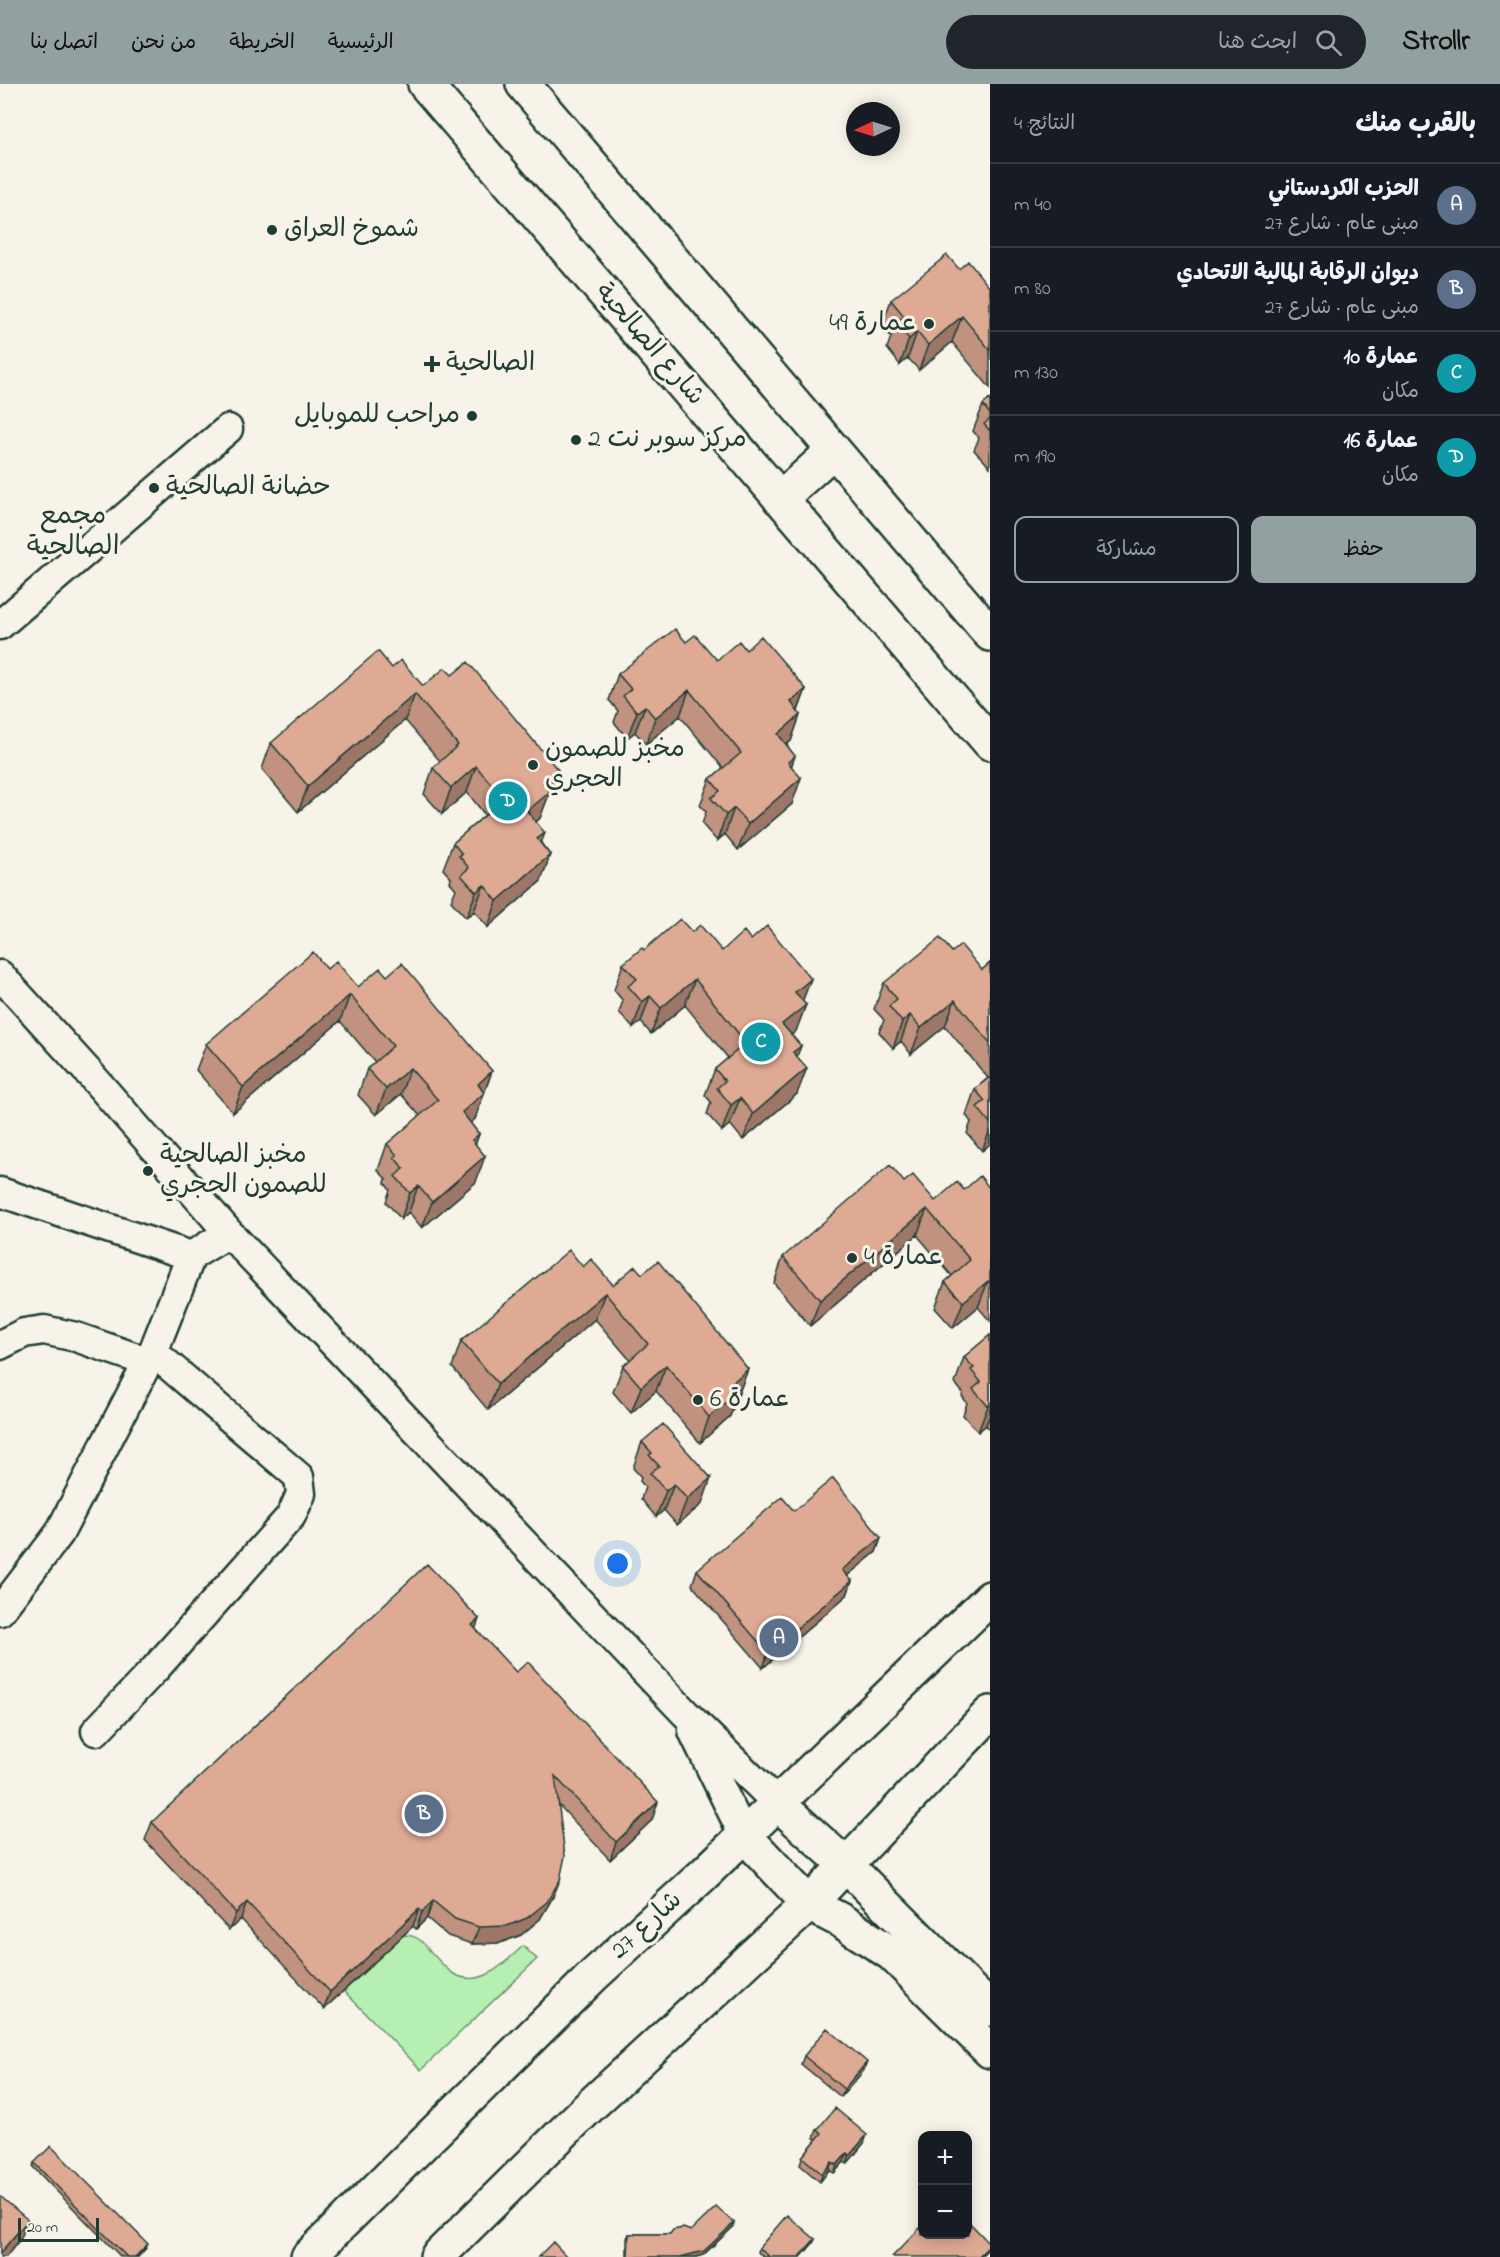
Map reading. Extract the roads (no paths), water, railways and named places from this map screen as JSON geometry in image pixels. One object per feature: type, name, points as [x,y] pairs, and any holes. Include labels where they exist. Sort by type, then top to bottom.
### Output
[{"type":"main road","name":"شارع الصالحية","points":[[424,84],[990,743]]},
{"type":"main road","points":[[523,84],[990,634]]},
{"type":"main road","points":[[780,499],[833,451]]},
{"type":"main road","name":"شارع 27","points":[[308,2257],[594,1976],[990,1598]]},
{"type":"main road","points":[[437,2257],[592,2104],[809,1904],[990,1713]]},
{"type":"main road","points":[[776,1802],[846,1864],[990,2009]]},
{"type":"main road","points":[[743,1834],[809,1904],[840,1920],[892,1954],[990,2051]]},
{"type":"street","points":[[0,624],[228,429]]},
{"type":"street","points":[[0,975],[229,1233],[685,1713],[776,1802]]},
{"type":"street","points":[[0,1192],[191,1256]]},
{"type":"street","points":[[0,1611],[59,1534],[150,1357],[191,1256],[229,1233]]},
{"type":"street","points":[[0,1345],[24,1333],[44,1330],[150,1357],[299,1477],[302,1494],[291,1516],[155,1669],[96,1731]]},
{"type":"street","points":[[685,1713],[743,1834]]},
{"type":"place","name":"شموخ العراق","points":[[272,230]]},
{"type":"place","name":"عمارة 49","points":[[929,324]]},
{"type":"place","name":"الصالحية","points":[[432,364]]},
{"type":"place","name":"مراحب للموبايل","points":[[472,416]]},
{"type":"place","name":"مركز سوبر نت 2","points":[[576,440]]},
{"type":"place","name":"حضانة الصالحية","points":[[154,488]]},
{"type":"place","name":"مخبز للصمون الحجري","points":[[533,765]]},
{"type":"place","name":"عمارة 16","points":[[508,801]]},
{"type":"place","name":"عمارة 10","points":[[761,1042]]},
{"type":"place","name":"مخبز الصالحية للصمون الحجري","points":[[148,1171]]},
{"type":"place","name":"عمارة 4","points":[[852,1258]]},
{"type":"place","name":"عمارة 6","points":[[698,1400]]},
{"type":"place","name":"الحزب الكردستاني","points":[[779,1638]]},
{"type":"place","name":"ديوان الرقابة المالية الاتحادي","points":[[424,1814]]},
{"type":"district","name":"مجمع الصالحية","points":[[73,532]]}]
